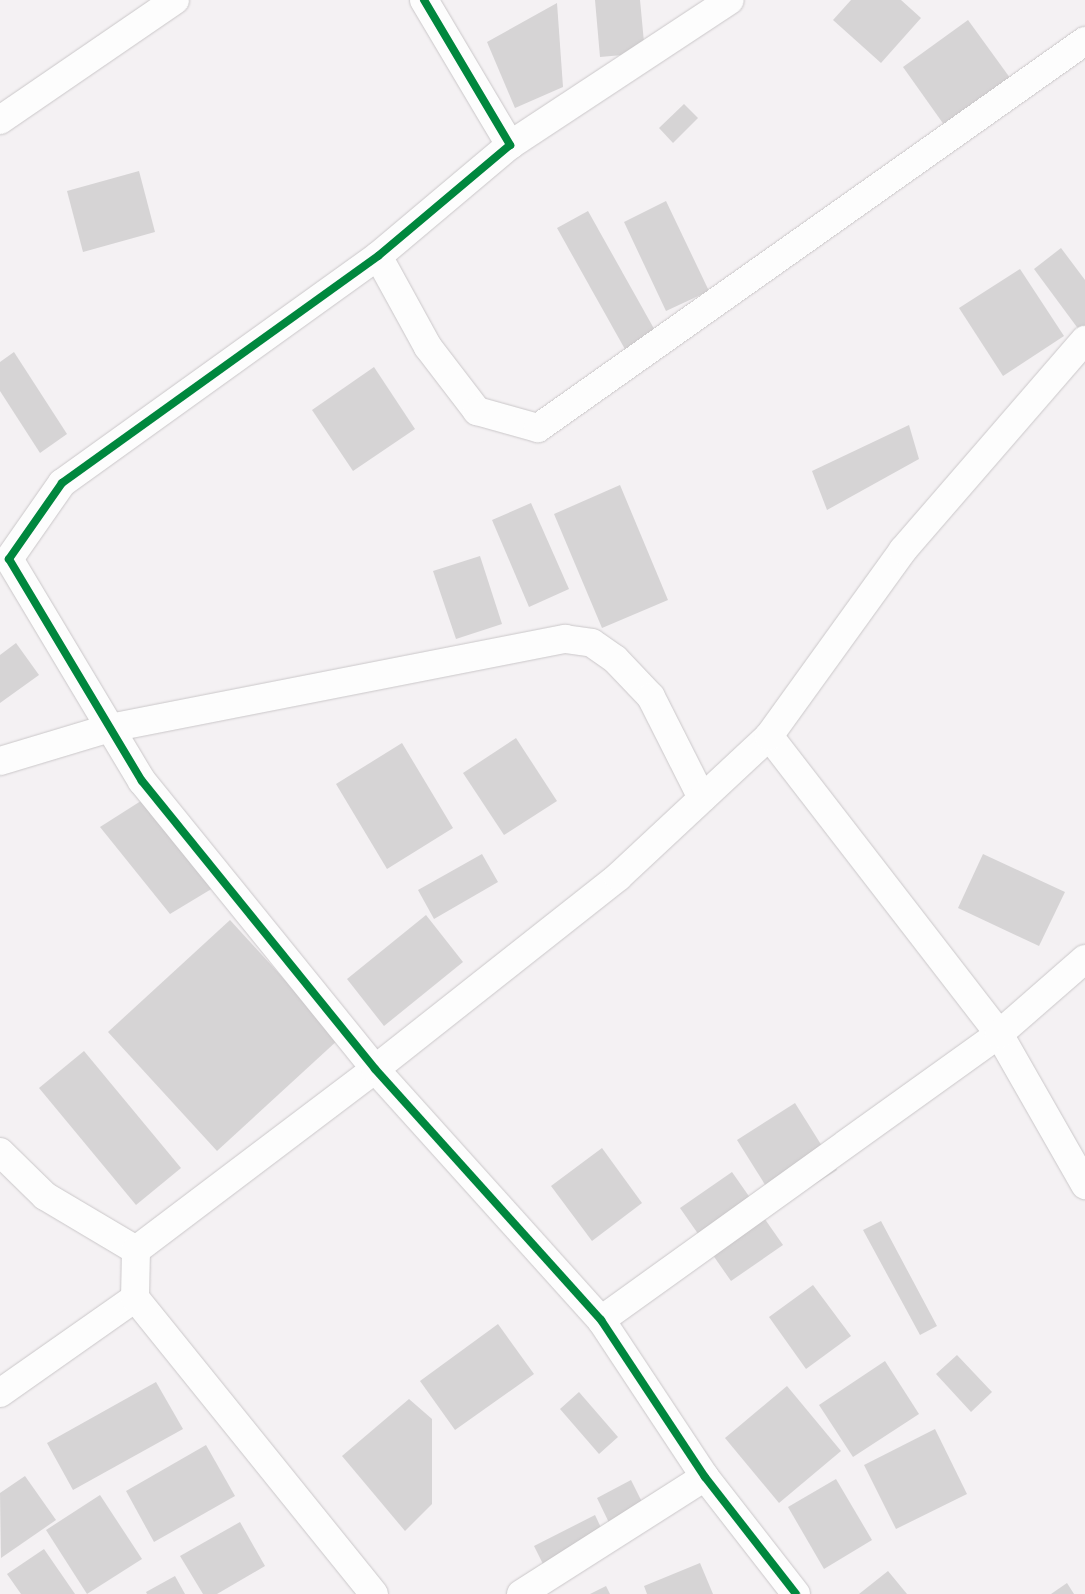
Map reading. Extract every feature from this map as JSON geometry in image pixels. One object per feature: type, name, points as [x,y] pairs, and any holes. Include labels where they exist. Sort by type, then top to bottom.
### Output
[{"type":"street","points":[[0,120],[175,0]]},
{"type":"street","points":[[424,0],[510,145]]},
{"type":"street","points":[[730,0],[510,145],[378,256],[62,483],[9,559],[142,781],[375,1069],[601,1320],[705,1477],[796,1594]]},
{"type":"street","points":[[378,256],[428,347],[477,411],[538,428],[1085,41]]},
{"type":"street","points":[[136,1250],[375,1069],[618,877],[769,736],[903,550],[1074,367],[1085,340]]},
{"type":"street","points":[[0,761],[110,728],[565,638],[592,643],[615,659],[651,697],[702,798]]},
{"type":"street","points":[[769,736],[999,1034],[1085,1185]]},
{"type":"street","points":[[601,1320],[999,1034],[1085,959]]},
{"type":"street","points":[[0,1152],[45,1196],[136,1250]]},
{"type":"street","points":[[136,1250],[135,1298],[374,1594]]},
{"type":"street","points":[[0,1393],[135,1298]]},
{"type":"street","points":[[521,1594],[705,1477]]},
{"type":"building","points":[[595,0],[640,0],[645,53],[600,57]]},
{"type":"building","points":[[851,0],[901,0],[921,18],[881,63],[833,20]]},
{"type":"building","points":[[557,3],[563,87],[515,108],[487,42]]},
{"type":"building","points":[[968,20],[1013,82],[947,129],[903,67]]},
{"type":"building","points":[[684,104],[698,118],[673,143],[659,128]]},
{"type":"building","points":[[139,171],[155,232],[83,252],[67,191]]},
{"type":"building","points":[[666,201],[709,291],[666,311],[624,222]]},
{"type":"building","points":[[588,211],[657,334],[626,351],[557,228]]},
{"type":"building","points":[[1061,248],[1085,280],[1085,338],[1034,269]]},
{"type":"building","points":[[1020,269],[1064,336],[1003,376],[959,308]]},
{"type":"building","points":[[14,352],[67,434],[40,453],[0,391],[0,362]]},
{"type":"building","points":[[374,367],[415,429],[353,471],[312,410]]},
{"type":"building","points":[[909,425],[919,459],[827,510],[812,471]]},
{"type":"building","points":[[620,485],[668,600],[602,628],[554,514]]},
{"type":"building","points":[[531,503],[569,589],[529,607],[492,520]]},
{"type":"building","points":[[480,556],[502,624],[456,639],[433,571]]},
{"type":"building","points":[[16,643],[39,675],[0,703],[0,655]]},
{"type":"building","points":[[516,738],[557,801],[504,835],[463,773]]},
{"type":"building","points":[[402,743],[453,828],[387,869],[336,784]]},
{"type":"building","points":[[144,799],[218,885],[170,914],[100,827]]},
{"type":"building","points":[[482,854],[498,882],[434,919],[418,890]]},
{"type":"building","points":[[983,854],[1065,892],[1039,946],[958,908]]},
{"type":"building","points":[[426,915],[463,962],[384,1026],[347,979]]},
{"type":"building","points":[[230,920],[339,1039],[217,1151],[108,1032]]},
{"type":"building","points":[[84,1051],[181,1168],[136,1205],[39,1088]]},
{"type":"building","points":[[795,1103],[837,1170],[779,1207],[737,1140]]},
{"type":"building","points":[[602,1148],[642,1203],[592,1241],[551,1186]]},
{"type":"building","points":[[732,1172],[783,1245],[731,1281],[680,1208]]},
{"type":"building","points":[[881,1221],[937,1326],[920,1335],[863,1230]]},
{"type":"building","points":[[813,1285],[851,1336],[806,1369],[769,1317]]},
{"type":"building","points":[[498,1324],[534,1374],[455,1430],[420,1381]]},
{"type":"building","points":[[957,1355],[992,1392],[971,1412],[936,1374]]},
{"type":"building","points":[[885,1361],[919,1414],[853,1457],[819,1405]]},
{"type":"building","points":[[156,1382],[183,1429],[73,1490],[47,1443]]},
{"type":"building","points":[[787,1386],[841,1451],[779,1503],[725,1438]]},
{"type":"building","points":[[579,1392],[618,1437],[599,1454],[560,1409]]},
{"type":"building","points":[[409,1399],[432,1419],[432,1504],[405,1531],[342,1456]]},
{"type":"building","points":[[935,1429],[967,1494],[896,1529],[864,1465]]},
{"type":"building","points":[[206,1445],[235,1496],[154,1542],[126,1491]]},
{"type":"building","points":[[25,1476],[56,1520],[1,1558],[0,1493]]},
{"type":"building","points":[[836,1479],[872,1540],[824,1569],[788,1507]]},
{"type":"building","points":[[631,1480],[651,1520],[616,1537],[597,1498]]},
{"type":"building","points":[[100,1495],[142,1559],[87,1594],[46,1530]]},
{"type":"building","points":[[595,1515],[612,1551],[552,1582],[534,1546]]},
{"type":"building","points":[[240,1522],[265,1566],[217,1594],[203,1594],[180,1556]]},
{"type":"building","points":[[44,1549],[75,1594],[21,1594],[7,1574]]},
{"type":"building","points":[[700,1563],[713,1594],[647,1594],[644,1586]]},
{"type":"building","points":[[888,1571],[907,1594],[859,1594]]},
{"type":"building","points":[[175,1576],[185,1594],[147,1594],[146,1592]]},
{"type":"building","points":[[1067,1583],[1074,1594],[1051,1594]]},
{"type":"building","points":[[606,1586],[610,1594],[590,1594]]},
{"type":"cycle path","points":[[424,0],[510,145],[378,256],[62,483],[9,559],[142,781],[375,1069],[601,1320],[705,1477],[796,1594]]}]
